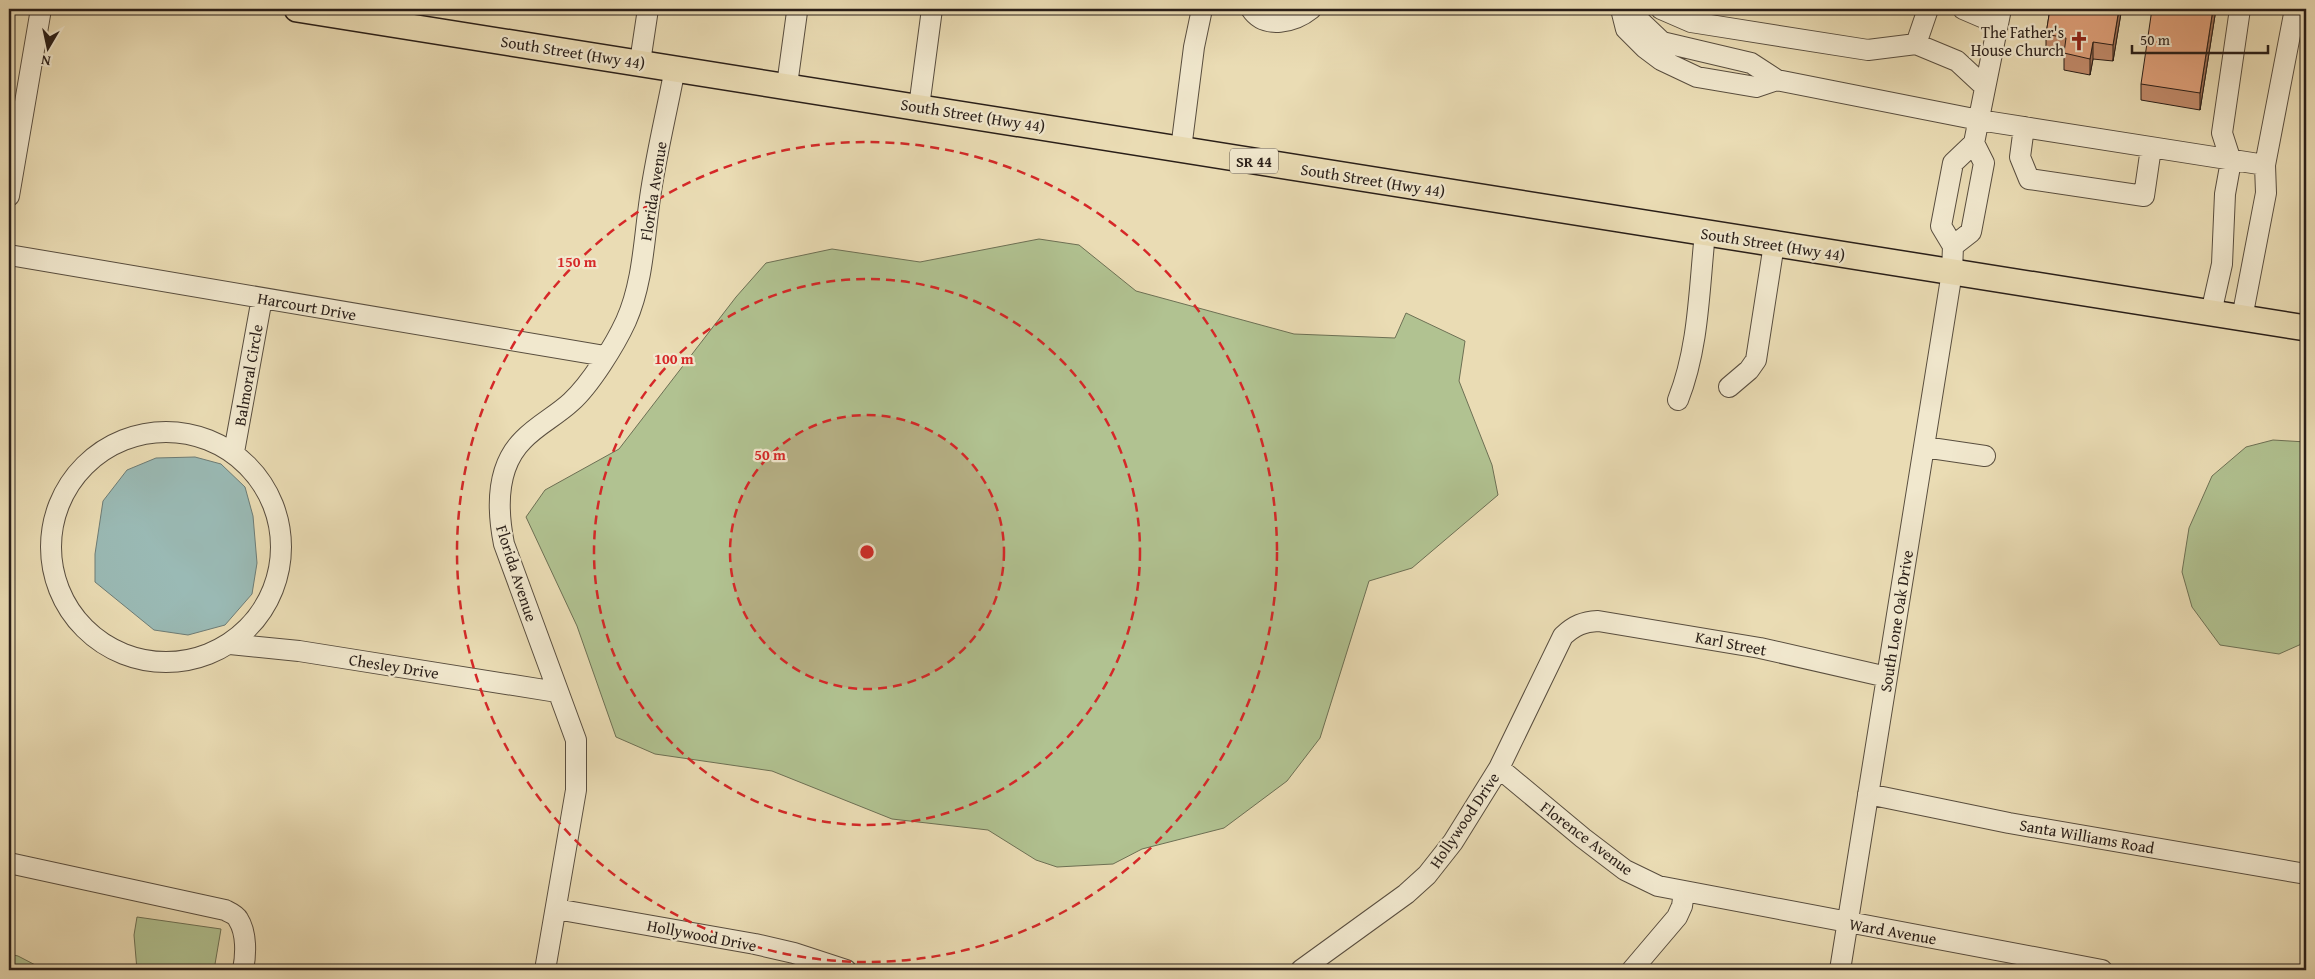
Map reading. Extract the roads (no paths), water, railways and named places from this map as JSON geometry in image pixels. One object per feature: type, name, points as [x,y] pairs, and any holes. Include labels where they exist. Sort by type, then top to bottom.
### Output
[{"type":"main road","name":"South Street (Hwy 44)","points":[[297,9],[405,17],[675,68],[2211,313]]},
{"type":"main road","name":"SR 44","points":[[2211,313],[2306,328]]},
{"type":"street","points":[[9,196],[41,9]]},
{"type":"street","points":[[640,62],[648,9]]},
{"type":"street","points":[[919,107],[932,9]]},
{"type":"street","points":[[1181,149],[1194,47],[1202,9]]},
{"type":"street","points":[[1251,9],[1265,20],[1282,23],[1303,16],[1311,9]]},
{"type":"street","points":[[1621,9],[1626,29],[1644,48],[1661,60],[1697,77],[1756,87],[1777,80]]},
{"type":"street","points":[[1630,9],[1662,42],[1751,63],[1777,80],[1979,120],[2265,165]]},
{"type":"street","points":[[1662,9],[1692,22],[1868,50],[1916,44],[1957,61],[1985,86]]},
{"type":"street","points":[[1916,44],[1928,9]]},
{"type":"street","points":[[1963,9],[1999,17],[1974,143],[1953,163],[1941,226],[1953,246],[1971,232],[1984,163],[1974,143]]},
{"type":"street","points":[[2211,313],[2222,264],[2225,194],[2231,161],[2222,133],[2240,9]]},
{"type":"street","points":[[2242,318],[2266,193],[2265,165],[2295,9]]},
{"type":"street","points":[[786,85],[797,12]]},
{"type":"street","name":"Florida Avenue","points":[[545,970],[576,790],[576,740],[504,544],[498,518],[499,498],[513,452],[523,439],[570,402],[586,386],[626,322],[636,296],[650,196],[675,68]]},
{"type":"street","points":[[2024,127],[2020,157],[2029,179],[2144,196],[2151,148]]},
{"type":"street","points":[[1678,400],[1686,381],[1697,327],[1705,233]]},
{"type":"street","points":[[1729,387],[1749,370],[1756,360],[1774,244]]},
{"type":"street","name":"South Lone Oak Drive","points":[[1840,970],[1952,272],[1953,246]]},
{"type":"street","name":"Harcourt Drive","points":[[9,255],[605,356]]},
{"type":"street","name":"Balmoral Circle","points":[[234,452],[262,298]]},
{"type":"street","name":"Balmoral Circle","points":[[171,430],[191,433],[213,440],[234,452],[250,466],[263,483],[271,499],[278,521],[280,545],[276,574],[268,596],[257,617],[246,631],[230,644],[217,652],[195,660],[172,664],[154,664],[131,659],[109,649],[78,622],[65,603],[57,580],[54,557],[56,527],[65,496],[75,477],[89,461],[110,446],[152,431],[171,430]]},
{"type":"street","points":[[1924,447],[1985,456]]},
{"type":"street","name":"Karl Street","points":[[1574,626],[1586,622],[1598,622],[1697,636],[1760,648],[1887,677]]},
{"type":"street","name":"Hollywood Drive","points":[[1301,970],[1406,894],[1428,875],[1458,836],[1499,768],[1563,636],[1574,626]]},
{"type":"street","name":"Chesley Drive","points":[[230,644],[299,651],[558,692]]},
{"type":"street","name":"Florence Avenue","points":[[1499,768],[1583,838],[1625,870],[1658,886],[1684,892]]},
{"type":"street","name":"Santa Williams Road","points":[[1868,794],[2009,823],[2306,874]]},
{"type":"street","points":[[9,862],[225,910],[238,918],[243,932],[246,954],[243,970]]},
{"type":"street","points":[[1632,970],[1677,917],[1682,906],[1684,892]]},
{"type":"street","name":"Ward Avenue","points":[[1684,892],[2102,970]]},
{"type":"street","name":"Hollywood Drive","points":[[556,909],[755,944],[846,970]]},
{"type":"water","points":[[195,457],[221,464],[245,487],[253,516],[257,563],[252,594],[225,625],[188,635],[154,630],[95,582],[95,554],[103,501],[127,470],[156,458]]},
{"type":"place","name":"The Father's House Church","points":[[2079,41]]}]
